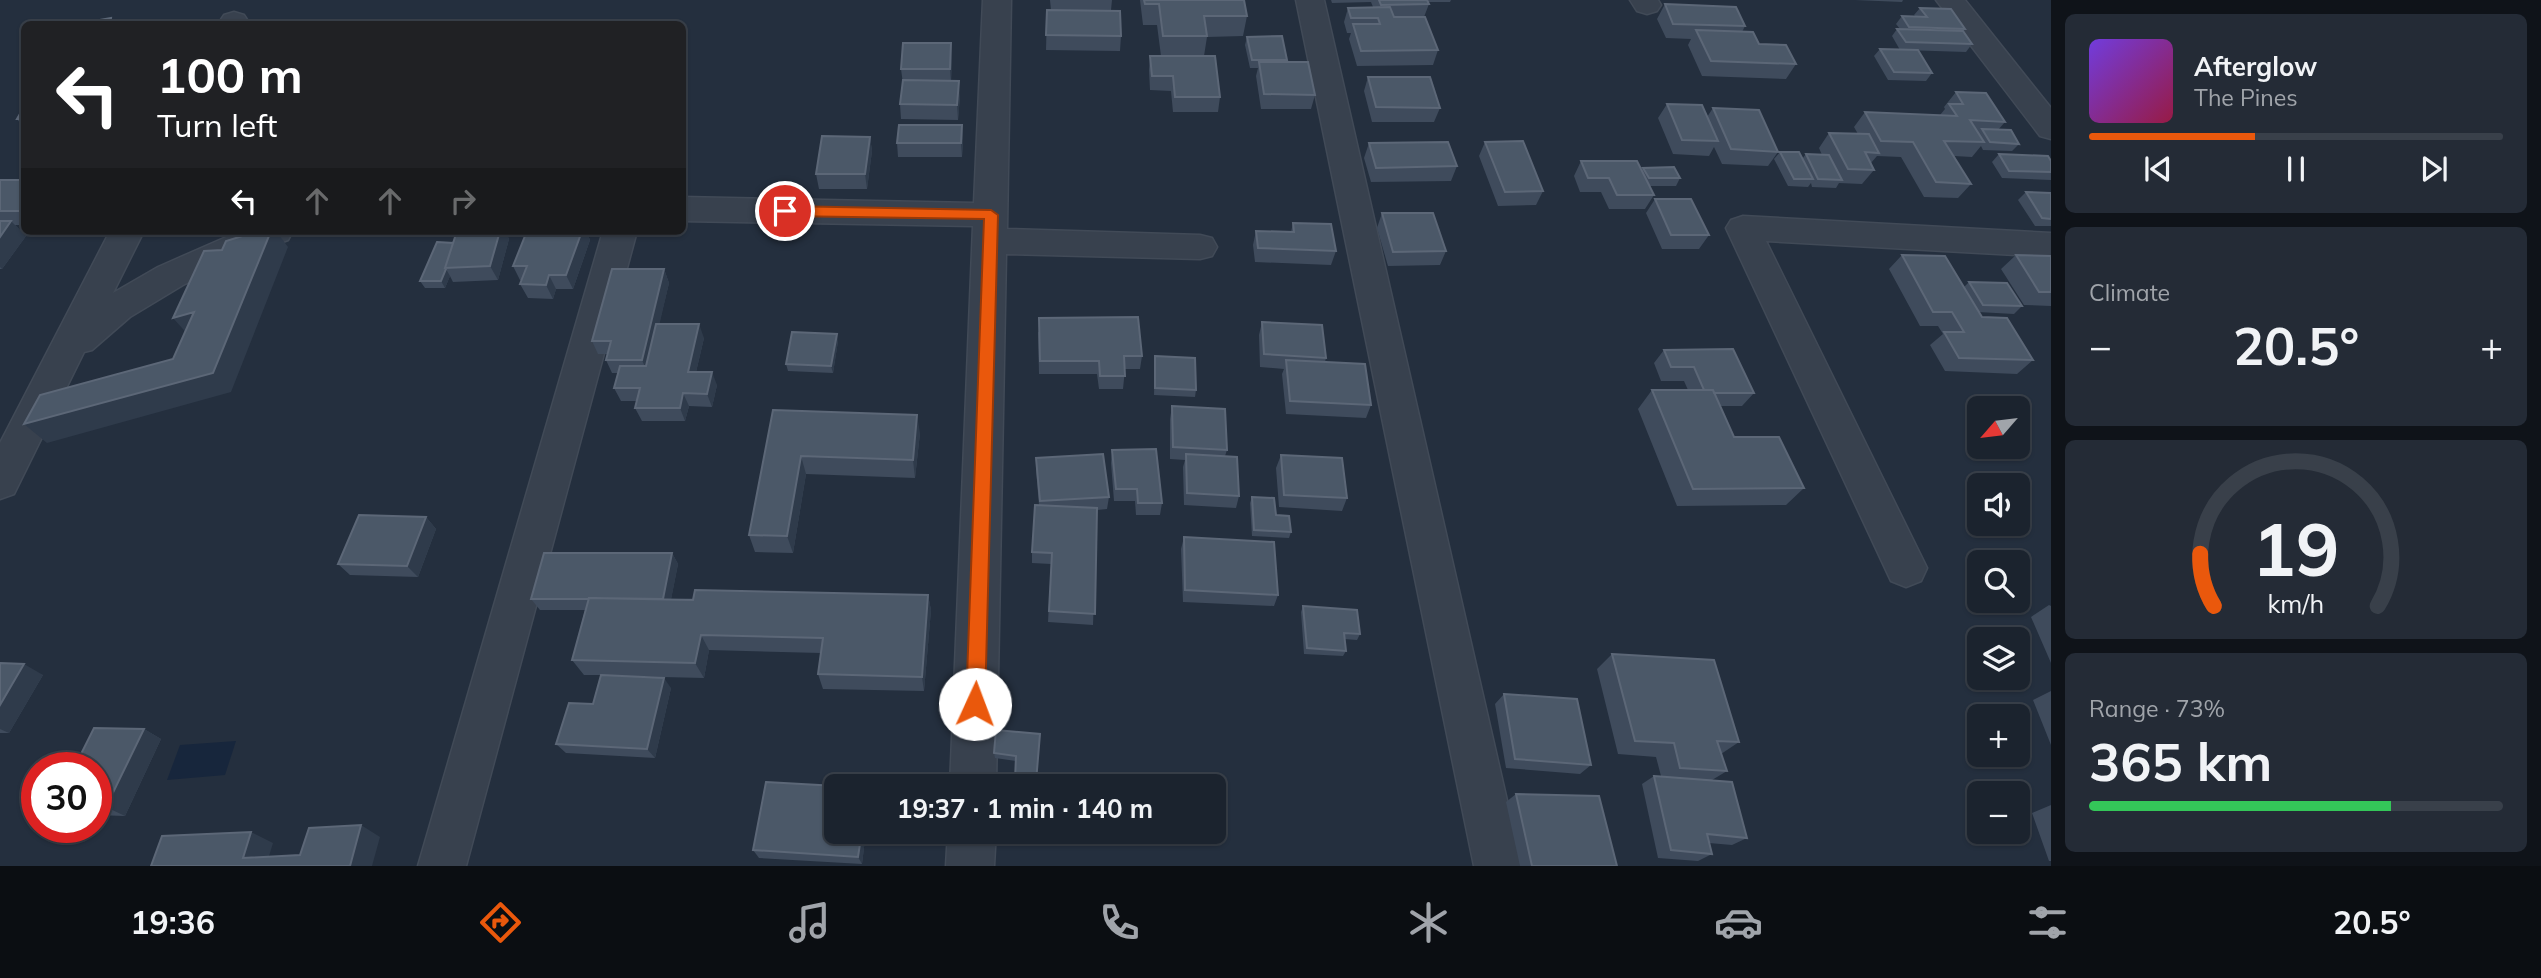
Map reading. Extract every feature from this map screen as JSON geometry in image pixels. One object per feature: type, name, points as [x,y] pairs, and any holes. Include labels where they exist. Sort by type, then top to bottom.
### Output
[{"type":"street","points":[[973,774],[997,0]]},
{"type":"street","points":[[1310,0],[1498,866]]},
{"type":"street","points":[[1950,0],[2051,129]]},
{"type":"street","points":[[686,209],[990,228],[1200,247]]},
{"type":"street","points":[[1906,568],[1743,228],[2051,245]]},
{"type":"street","points":[[0,482],[125,235]]},
{"type":"street","points":[[62,360],[92,325],[134,297],[238,243],[263,235]]},
{"type":"street","points":[[442,866],[619,235]]},
{"type":"street","points":[[971,866],[972,844]]},
{"type":"water","points":[[236,741],[225,775],[167,780],[180,745]]},
{"type":"building","points":[[1144,0],[1244,0],[1247,16],[1204,16],[1207,36],[1163,36],[1159,4],[1145,4]]},
{"type":"building","points":[[1379,0],[1427,0],[1429,4],[1381,5]]},
{"type":"building","points":[[1665,4],[1736,7],[1745,26],[1673,24]]},
{"type":"building","points":[[1390,7],[1394,17],[1425,17],[1438,50],[1361,51],[1353,24],[1380,24],[1378,18],[1351,18],[1348,8]]},
{"type":"building","points":[[1920,8],[1951,9],[1965,29],[1909,27],[1902,16],[1927,17]]},
{"type":"building","points":[[1047,10],[1120,11],[1121,36],[1046,35]]},
{"type":"building","points":[[1897,29],[1963,31],[1972,44],[1906,42]]},
{"type":"building","points":[[1696,30],[1753,32],[1759,44],[1786,45],[1796,64],[1711,61]]},
{"type":"building","points":[[1282,36],[1287,60],[1252,60],[1247,37]]},
{"type":"building","points":[[903,43],[951,43],[950,69],[901,69]]},
{"type":"building","points":[[1880,49],[1918,50],[1932,73],[1894,72]]},
{"type":"building","points":[[1150,56],[1215,56],[1220,97],[1175,97],[1173,76],[1152,76]]},
{"type":"building","points":[[1259,62],[1308,62],[1315,95],[1264,94]]},
{"type":"building","points":[[1368,77],[1430,77],[1440,108],[1376,107]]},
{"type":"building","points":[[903,80],[959,81],[957,105],[900,104]]},
{"type":"building","points":[[1956,92],[1986,93],[2005,122],[1970,120],[1984,142],[1944,141],[1971,184],[1936,182],[1913,142],[1881,141],[1865,112],[1957,116],[1949,104],[1963,104]]},
{"type":"building","points":[[1667,104],[1702,105],[1718,141],[1682,140]]},
{"type":"building","points":[[1713,108],[1759,110],[1778,152],[1731,149]]},
{"type":"building","points":[[899,125],[962,125],[961,143],[897,143]]},
{"type":"building","points":[[1982,129],[2011,130],[2019,144],[1990,142]]},
{"type":"building","points":[[1829,133],[1869,134],[1879,153],[1865,152],[1874,170],[1848,169]]},
{"type":"building","points":[[822,136],[870,137],[865,174],[816,174]]},
{"type":"building","points":[[1523,141],[1543,191],[1505,192],[1485,142]]},
{"type":"building","points":[[1448,142],[1457,166],[1376,168],[1369,143]]},
{"type":"building","points":[[1780,152],[1799,152],[1813,179],[1794,179]]},
{"type":"building","points":[[1806,154],[1829,155],[1842,180],[1818,179]]},
{"type":"building","points":[[1999,154],[2048,156],[2051,172],[2009,171]]},
{"type":"building","points":[[1581,161],[1637,161],[1654,195],[1617,195],[1609,178],[1588,178]]},
{"type":"building","points":[[1674,167],[1680,178],[1649,178],[1643,168]]},
{"type":"building","points":[[0,180],[21,180],[20,211],[0,211]]},
{"type":"building","points":[[2026,192],[2051,193],[2051,219],[2042,218]]},
{"type":"building","points":[[1655,199],[1691,199],[1709,235],[1671,235]]},
{"type":"building","points":[[1382,213],[1433,213],[1446,251],[1393,252]]},
{"type":"building","points":[[0,221],[11,221],[0,237]]},
{"type":"building","points":[[1293,223],[1331,224],[1336,251],[1258,248],[1256,231],[1294,232]]},
{"type":"building","points":[[246,235],[269,235],[213,373],[24,424],[40,395],[173,359],[194,312],[173,318],[204,251],[222,250],[226,241]]},
{"type":"building","points":[[456,235],[499,235],[490,266],[445,268]]},
{"type":"building","points":[[525,235],[581,235],[566,275],[549,275],[546,285],[520,284],[527,266],[513,266]]},
{"type":"building","points":[[437,242],[453,243],[441,281],[420,281]]},
{"type":"building","points":[[1902,255],[1945,256],[1982,317],[2007,318],[2033,360],[1959,358],[1944,332],[1964,332],[1952,312],[1933,312]]},
{"type":"building","points":[[2016,255],[2051,256],[2051,292],[2039,292]]},
{"type":"building","points":[[612,269],[664,269],[642,360],[606,360],[611,341],[592,341]]},
{"type":"building","points":[[1969,282],[2007,283],[2022,306],[1983,305]]},
{"type":"building","points":[[1138,317],[1142,356],[1124,356],[1125,376],[1100,376],[1099,361],[1040,361],[1039,318]]},
{"type":"building","points":[[1262,322],[1322,325],[1326,358],[1264,354]]},
{"type":"building","points":[[656,324],[699,324],[688,372],[712,372],[707,394],[683,393],[680,408],[635,408],[640,388],[614,388],[620,366],[646,366]]},
{"type":"building","points":[[792,332],[837,334],[831,366],[786,364]]},
{"type":"building","points":[[1733,349],[1754,393],[1714,393],[1713,390],[1704,390],[1694,367],[1671,367],[1664,350]]},
{"type":"building","points":[[1155,356],[1195,358],[1196,390],[1155,388]]},
{"type":"building","points":[[1286,360],[1365,364],[1371,405],[1290,401]]},
{"type":"building","points":[[1652,390],[1713,390],[1734,437],[1779,437],[1804,488],[1693,489]]},
{"type":"building","points":[[1172,406],[1225,409],[1227,450],[1173,447]]},
{"type":"building","points":[[773,410],[917,415],[913,460],[801,456],[787,536],[749,535]]},
{"type":"building","points":[[1156,449],[1162,503],[1138,503],[1137,489],[1116,489],[1112,450]]},
{"type":"building","points":[[1103,454],[1109,497],[1040,501],[1036,458]]},
{"type":"building","points":[[1186,454],[1237,457],[1239,496],[1187,493]]},
{"type":"building","points":[[1281,455],[1342,458],[1347,498],[1284,495]]},
{"type":"building","points":[[1252,497],[1274,498],[1276,515],[1289,516],[1291,532],[1254,530]]},
{"type":"building","points":[[1035,505],[1097,508],[1095,614],[1049,611],[1052,553],[1032,552]]},
{"type":"building","points":[[359,515],[426,517],[407,566],[338,564]]},
{"type":"building","points":[[1184,537],[1274,542],[1278,595],[1185,590]]},
{"type":"building","points":[[544,553],[672,553],[663,599],[531,599]]},
{"type":"building","points":[[695,590],[928,595],[922,677],[818,674],[823,638],[701,635],[695,663],[572,660],[589,598],[693,600]]},
{"type":"building","points":[[1303,606],[1357,610],[1360,634],[1344,633],[1346,651],[1307,648]]},
{"type":"building","points":[[1612,654],[1714,660],[1739,742],[1717,741],[1727,771],[1680,768],[1674,743],[1635,741]]},
{"type":"building","points":[[0,663],[24,664],[0,705]]},
{"type":"building","points":[[601,675],[664,678],[647,749],[556,744],[569,703],[593,704]]},
{"type":"building","points":[[1504,694],[1577,699],[1591,765],[1515,759]]},
{"type":"building","points":[[94,728],[144,729],[112,795],[112,752],[82,752]]},
{"type":"building","points":[[996,730],[1040,734],[1037,774],[1015,774],[1016,756],[994,753]]},
{"type":"building","points":[[1654,776],[1732,782],[1747,838],[1707,834],[1712,854],[1671,850]]},
{"type":"building","points":[[766,782],[824,785],[824,844],[860,844],[858,857],[753,850]]},
{"type":"building","points":[[1516,794],[1599,796],[1617,866],[1532,866]]},
{"type":"building","points":[[361,825],[350,866],[151,866],[162,836],[251,832],[243,858],[300,855],[309,828]]},
{"type":"route","points":[[785,211],[991,215],[975,704]]}]
